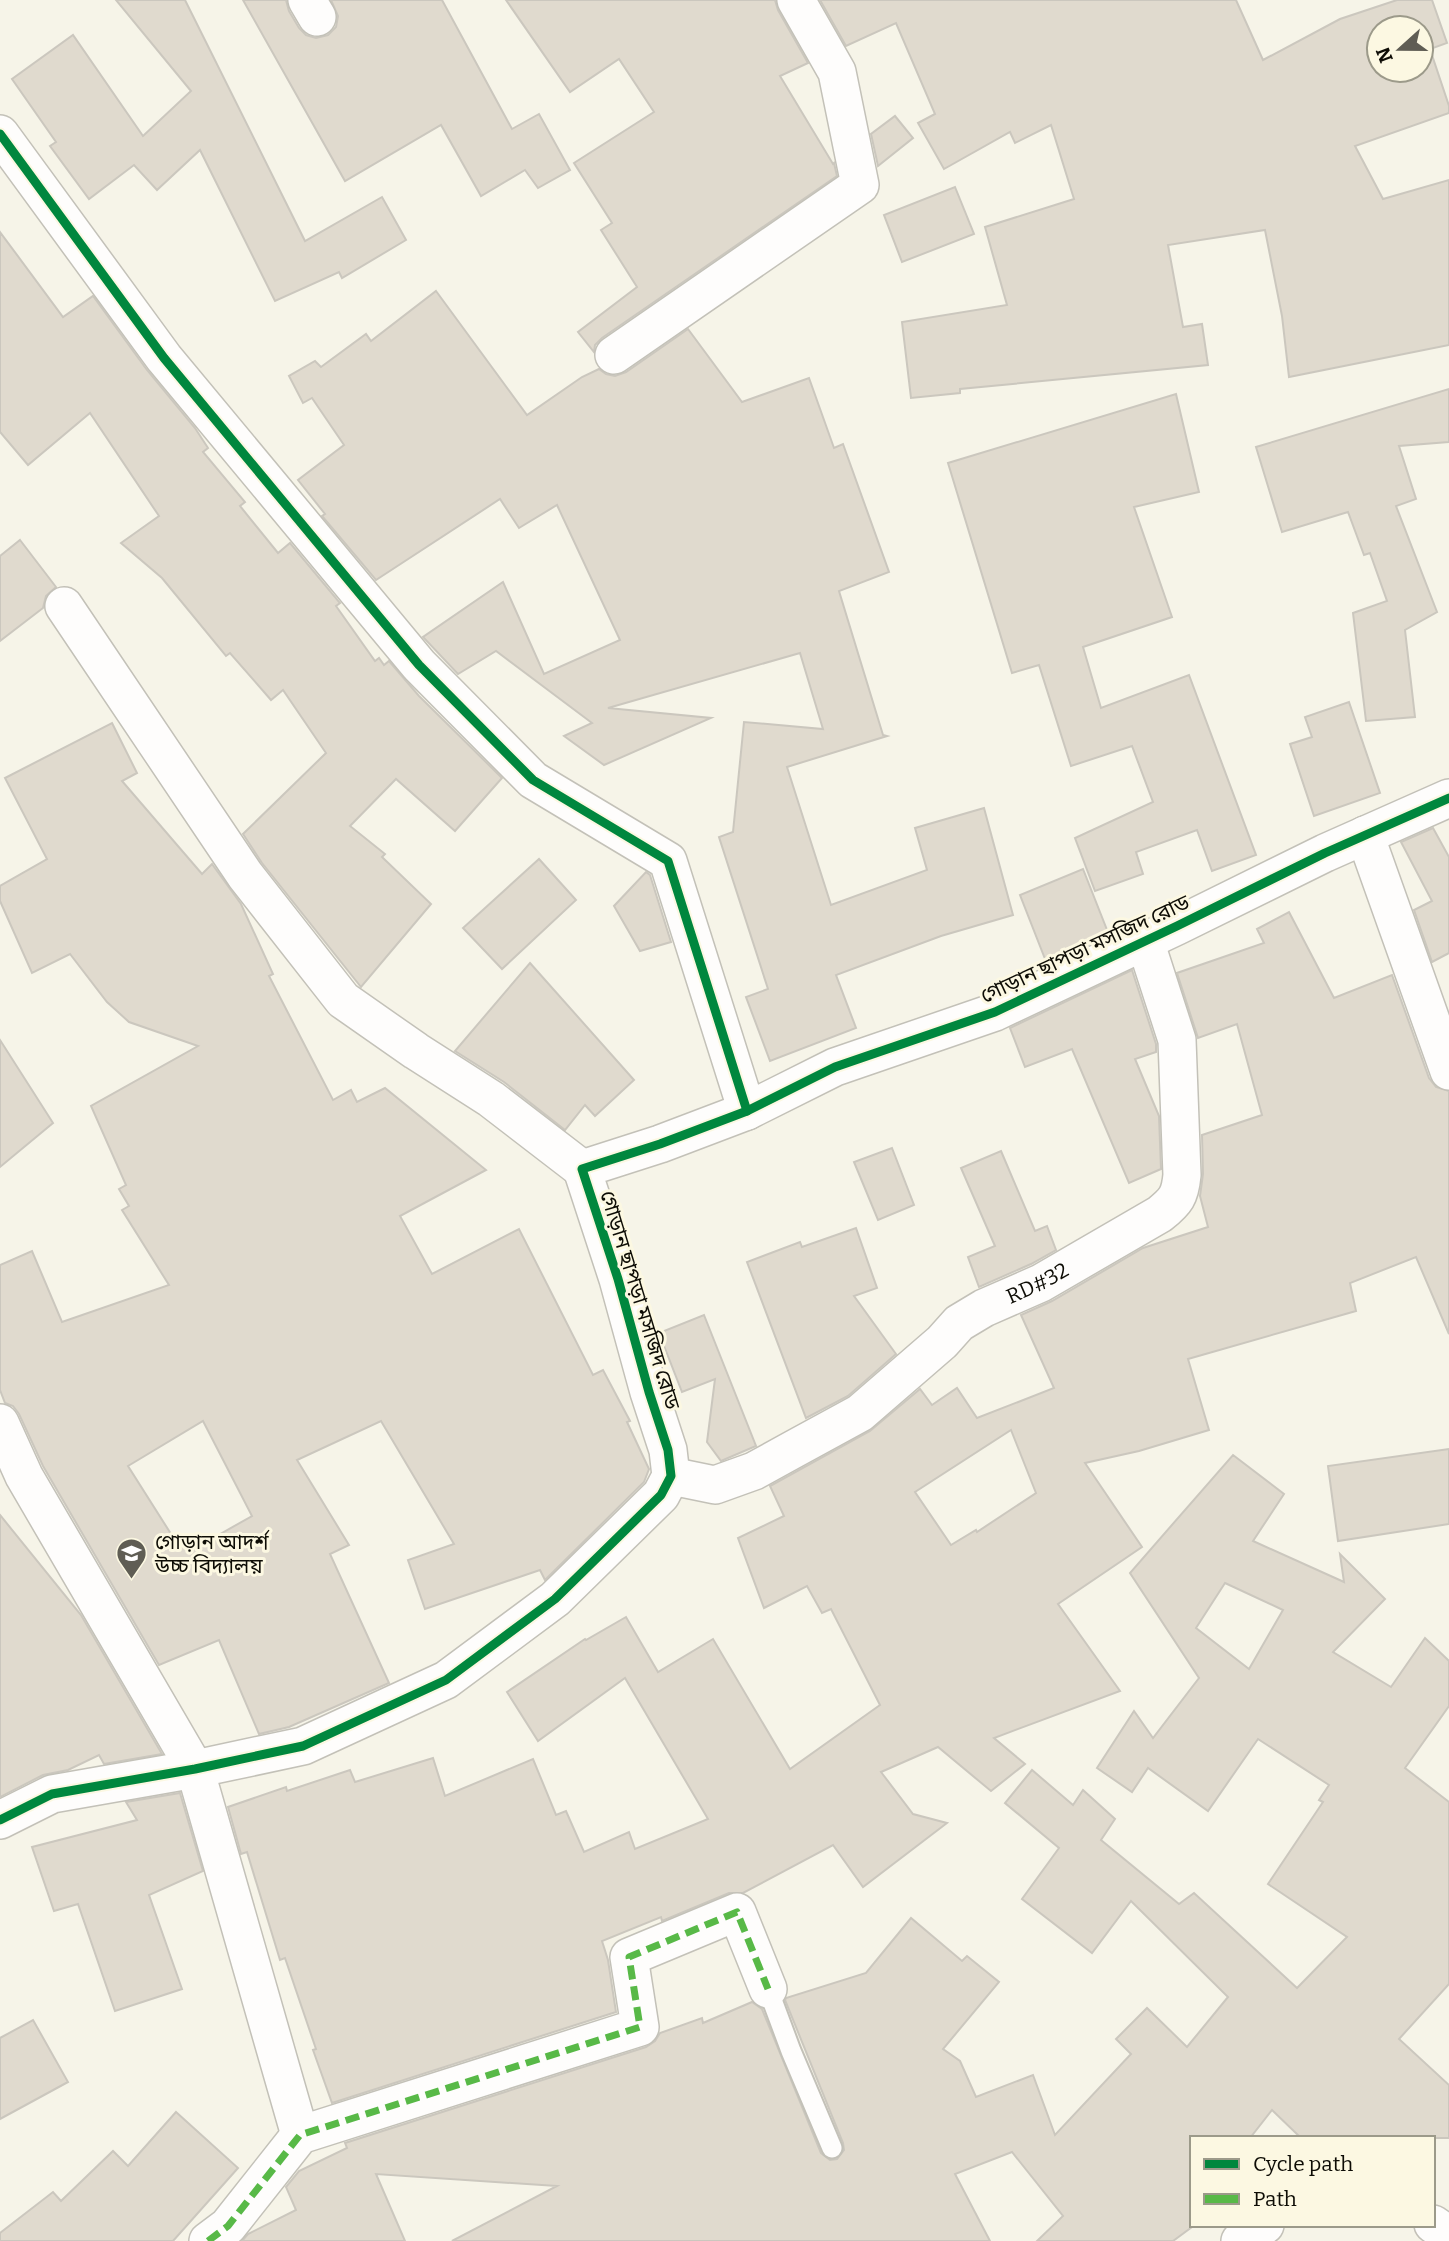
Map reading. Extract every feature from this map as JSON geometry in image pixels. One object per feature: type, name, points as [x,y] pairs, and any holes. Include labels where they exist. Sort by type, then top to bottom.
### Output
[{"type":"street","points":[[614,355],[860,185],[837,72],[796,0]]},
{"type":"street","points":[[0,134],[164,358],[419,665],[533,780],[668,861],[747,1111]]},
{"type":"street","points":[[64,606],[245,876],[343,1000],[415,1051],[491,1098],[582,1169]]},
{"type":"street","name":"গোড়ান ছাপড়া মসজিদ রোড","points":[[671,1476],[668,1450],[618,1279],[582,1169],[660,1144],[747,1111],[835,1066],[995,1012],[1365,835],[1449,798]]},
{"type":"street","points":[[1365,835],[1449,1071]]},
{"type":"street","name":"RD#32","points":[[671,1476],[715,1485],[754,1471],[860,1413],[942,1342],[959,1323],[984,1308],[1041,1283],[1160,1214],[1174,1203],[1180,1190],[1182,1175],[1178,1049],[1145,941]]},
{"type":"street","points":[[0,1423],[24,1476],[195,1769],[300,2135]]},
{"type":"street","points":[[0,1820],[52,1794],[195,1769],[303,1745],[446,1680],[555,1599],[661,1495],[671,1476]]},
{"type":"street","points":[[208,2241],[229,2225],[300,2135],[640,2027],[629,1957],[737,1912],[768,1989]]},
{"type":"street","points":[[1240,2241],[1262,2227]]},
{"type":"lane","points":[[768,1989],[832,2148]]},
{"type":"building","points":[[116,0],[185,0],[305,241],[382,197],[406,240],[342,278],[339,272],[275,301],[200,150],[157,190],[134,165],[89,199],[50,146],[56,142],[12,79],[73,35],[143,136],[191,91]]},
{"type":"building","points":[[243,0],[286,0],[299,28],[306,35],[316,38],[328,35],[336,27],[338,16],[331,0],[442,0],[512,129],[539,114],[570,170],[538,188],[525,170],[481,196],[441,125],[345,181]]},
{"type":"building","points":[[506,0],[775,0],[808,63],[780,76],[834,163],[837,176],[602,338],[595,345],[594,352],[578,332],[637,287],[601,230],[612,223],[574,163],[654,112],[619,59],[570,92]]},
{"type":"building","points":[[820,0],[1236,0],[1263,60],[1340,19],[1397,0],[1432,0],[1447,43],[1435,47],[1435,14],[1365,14],[1365,84],[1435,84],[1435,64],[1449,113],[1355,146],[1383,199],[1449,180],[1449,345],[1289,377],[1282,316],[1265,230],[1168,245],[1183,327],[1202,324],[1208,365],[960,389],[960,393],[911,398],[902,322],[1007,305],[985,227],[1074,199],[1051,125],[1015,143],[1010,132],[944,169],[918,123],[935,114],[896,23],[846,46]]},
{"type":"building","points":[[895,116],[913,138],[878,166],[871,134]]},
{"type":"building","points":[[955,187],[974,234],[902,262],[884,215]]},
{"type":"building","points":[[0,232],[63,317],[93,296],[147,370],[195,428],[208,448],[203,452],[245,502],[240,506],[278,553],[290,543],[340,603],[336,606],[375,661],[379,658],[384,665],[389,661],[419,696],[502,778],[455,831],[396,779],[350,826],[385,854],[382,857],[431,904],[361,987],[262,863],[243,834],[326,753],[283,690],[271,700],[230,653],[226,656],[162,578],[121,543],[159,516],[90,413],[28,465],[0,432]]},
{"type":"building","points":[[436,291],[527,415],[582,377],[599,369],[615,376],[626,372],[688,329],[742,402],[809,378],[834,448],[843,444],[889,572],[839,591],[883,735],[887,736],[787,767],[831,905],[927,870],[915,828],[984,808],[1013,915],[941,936],[836,975],[856,1028],[770,1061],[746,997],[768,989],[719,837],[733,832],[744,722],[823,729],[800,653],[608,708],[711,718],[604,765],[564,736],[592,723],[496,651],[458,674],[423,637],[503,582],[544,674],[620,640],[557,505],[519,528],[500,499],[376,580],[322,516],[325,514],[298,480],[344,445],[312,398],[303,403],[289,376],[315,361],[321,367],[366,334],[371,341]]},
{"type":"building","points":[[1449,389],[1449,442],[1399,446],[1416,499],[1396,506],[1437,612],[1405,630],[1415,717],[1366,721],[1353,613],[1387,601],[1370,553],[1364,555],[1348,512],[1282,532],[1256,447]]},
{"type":"building","points":[[1176,394],[1199,492],[1134,507],[1172,617],[1083,647],[1101,708],[1189,675],[1256,855],[1212,871],[1197,830],[1136,852],[1143,874],[1095,891],[1075,838],[1153,802],[1132,746],[1071,766],[1039,665],[1012,673],[948,463]]},
{"type":"building","points":[[20,540],[56,587],[46,596],[43,608],[0,641],[0,556]]},
{"type":"building","points":[[1349,702],[1380,793],[1314,816],[1290,744],[1312,737],[1305,717]]},
{"type":"building","points":[[112,723],[137,773],[122,781],[202,874],[212,864],[241,904],[273,974],[269,976],[333,1100],[351,1090],[357,1102],[385,1088],[486,1170],[400,1216],[432,1274],[519,1229],[593,1375],[603,1370],[630,1421],[627,1422],[649,1469],[644,1482],[545,1580],[540,1570],[425,1609],[408,1560],[454,1544],[381,1421],[297,1460],[349,1545],[330,1554],[389,1683],[289,1727],[259,1734],[219,1640],[159,1665],[43,1466],[19,1414],[13,1406],[5,1403],[0,1390],[0,1265],[32,1251],[62,1322],[169,1285],[122,1210],[129,1206],[119,1189],[126,1185],[91,1106],[198,1046],[129,1022],[107,1002],[70,954],[32,973],[0,901],[0,886],[47,859],[5,778]],"holes":[[[203,1421],[252,1516],[192,1550],[188,1541],[178,1545],[128,1466]]]},
{"type":"building","points":[[1433,828],[1449,857],[1449,953],[1432,962],[1414,910],[1432,901],[1401,842]]},
{"type":"building","points":[[539,859],[576,900],[502,969],[463,928]]},
{"type":"building","points":[[1083,869],[1109,935],[1047,964],[1020,895]]},
{"type":"building","points":[[646,872],[650,875],[671,942],[640,951],[614,906]]},
{"type":"building","points":[[1289,912],[1334,998],[1392,975],[1429,1078],[1436,1087],[1449,1091],[1449,1334],[1416,1257],[1350,1283],[1356,1311],[1188,1359],[1209,1430],[1139,1451],[1085,1463],[1142,1547],[1058,1604],[1120,1691],[994,1738],[1025,1764],[991,1791],[938,1747],[881,1772],[913,1814],[947,1823],[863,1887],[833,1845],[743,1893],[729,1893],[662,1921],[661,1917],[602,1941],[608,1960],[616,2012],[332,2103],[285,1958],[280,1960],[247,1852],[241,1854],[228,1807],[286,1787],[287,1791],[350,1770],[355,1782],[433,1758],[445,1796],[533,1759],[556,1815],[566,1811],[584,1852],[629,1832],[635,1849],[708,1819],[625,1678],[538,1741],[507,1692],[585,1639],[626,1617],[658,1672],[713,1639],[790,1769],[880,1705],[831,1609],[822,1613],[807,1586],[764,1608],[738,1538],[784,1516],[770,1486],[870,1431],[920,1389],[932,1405],[957,1388],[977,1418],[1054,1388],[1021,1315],[1052,1301],[1143,1248],[1208,1227],[1200,1196],[1203,1174],[1202,1135],[1262,1115],[1237,1024],[1198,1038],[1177,973],[1264,943],[1257,929]],"holes":[[[1011,1430],[1036,1493],[977,1532],[976,1530],[951,1545],[915,1492]]]},
{"type":"building","points":[[530,963],[634,1080],[595,1116],[585,1105],[565,1130],[504,1082],[455,1051]]},
{"type":"building","points":[[1132,970],[1156,1044],[1156,1052],[1135,1059],[1159,1116],[1161,1169],[1129,1183],[1072,1049],[1025,1067],[1010,1028]]},
{"type":"building","points":[[0,1040],[53,1123],[0,1167]]},
{"type":"building","points":[[892,1148],[914,1205],[878,1220],[854,1162]]},
{"type":"building","points":[[1001,1151],[1035,1231],[1047,1226],[1056,1250],[979,1287],[968,1257],[995,1246],[961,1168]]},
{"type":"building","points":[[856,1228],[877,1288],[854,1296],[896,1354],[848,1396],[806,1418],[747,1262],[800,1242],[802,1247]]},
{"type":"building","points":[[704,1315],[756,1446],[721,1461],[707,1442],[715,1379],[682,1392],[659,1333]]},
{"type":"building","points":[[1449,1449],[1449,1524],[1338,1541],[1328,1466]]},
{"type":"building","points":[[1233,1455],[1284,1494],[1253,1541],[1344,1582],[1340,1554],[1385,1599],[1333,1652],[1391,1687],[1425,1638],[1449,1661],[1449,1706],[1405,1768],[1449,1802],[1449,1984],[1399,2039],[1449,2085],[1449,2138],[1299,2136],[1272,2110],[1252,2136],[1190,2136],[1192,2227],[1173,2241],[1037,2241],[1063,2216],[1012,2152],[955,2174],[990,2241],[452,2241],[557,2186],[376,2174],[405,2241],[242,2241],[248,2234],[296,2210],[286,2187],[299,2171],[347,2148],[345,2143],[646,2047],[655,2041],[660,2033],[702,2018],[703,2023],[752,2002],[762,2009],[821,2153],[830,2160],[837,2159],[844,2150],[843,2143],[785,2000],[866,1973],[911,1918],[962,1961],[967,1956],[999,1982],[943,2049],[960,2061],[976,2097],[1033,2075],[1055,2135],[1131,2054],[1116,2039],[1147,2008],[1187,2047],[1228,1997],[1131,1901],[1092,1953],[1022,1899],[1059,1848],[1005,1803],[1032,1770],[1073,1805],[1083,1790],[1115,1819],[1101,1840],[1179,1904],[1194,1893],[1297,1988],[1347,1937],[1268,1884],[1323,1802],[1319,1800],[1329,1785],[1258,1739],[1208,1811],[1148,1768],[1132,1792],[1097,1768],[1134,1711],[1153,1738],[1199,1678],[1130,1573]],"holes":[[[1225,1583],[1283,1610],[1249,1669],[1196,1628]]]},
{"type":"building","points":[[0,1515],[81,1615],[162,1754],[104,1764],[99,1755],[68,1770],[43,1775],[0,1797]]},
{"type":"building","points":[[180,1793],[203,1871],[149,1895],[182,1989],[115,2011],[78,1904],[54,1911],[32,1847],[137,1820],[126,1802]]},
{"type":"building","points":[[33,2020],[68,2082],[0,2119],[0,2038]]},
{"type":"building","points":[[176,2112],[238,2168],[173,2241],[0,2241],[0,2233],[53,2192],[61,2201],[113,2151],[128,2166]]},
{"type":"marked path","points":[[208,2241],[228,2226],[300,2135],[640,2027],[629,1957],[737,1912],[768,1989]]},
{"type":"cycle path","points":[[0,134],[164,358],[419,665],[533,780],[668,861],[747,1111]]},
{"type":"cycle path","points":[[0,1820],[52,1794],[195,1769],[303,1746],[446,1680],[555,1599],[661,1495],[671,1476],[668,1450],[618,1279],[582,1169],[660,1144],[747,1111],[835,1067],[995,1012],[1325,853],[1449,798]]},
{"type":"place","name":"গোড়ান আদর্শ উচ্চ বিদ্যালয়","points":[[132,1581]]}]
